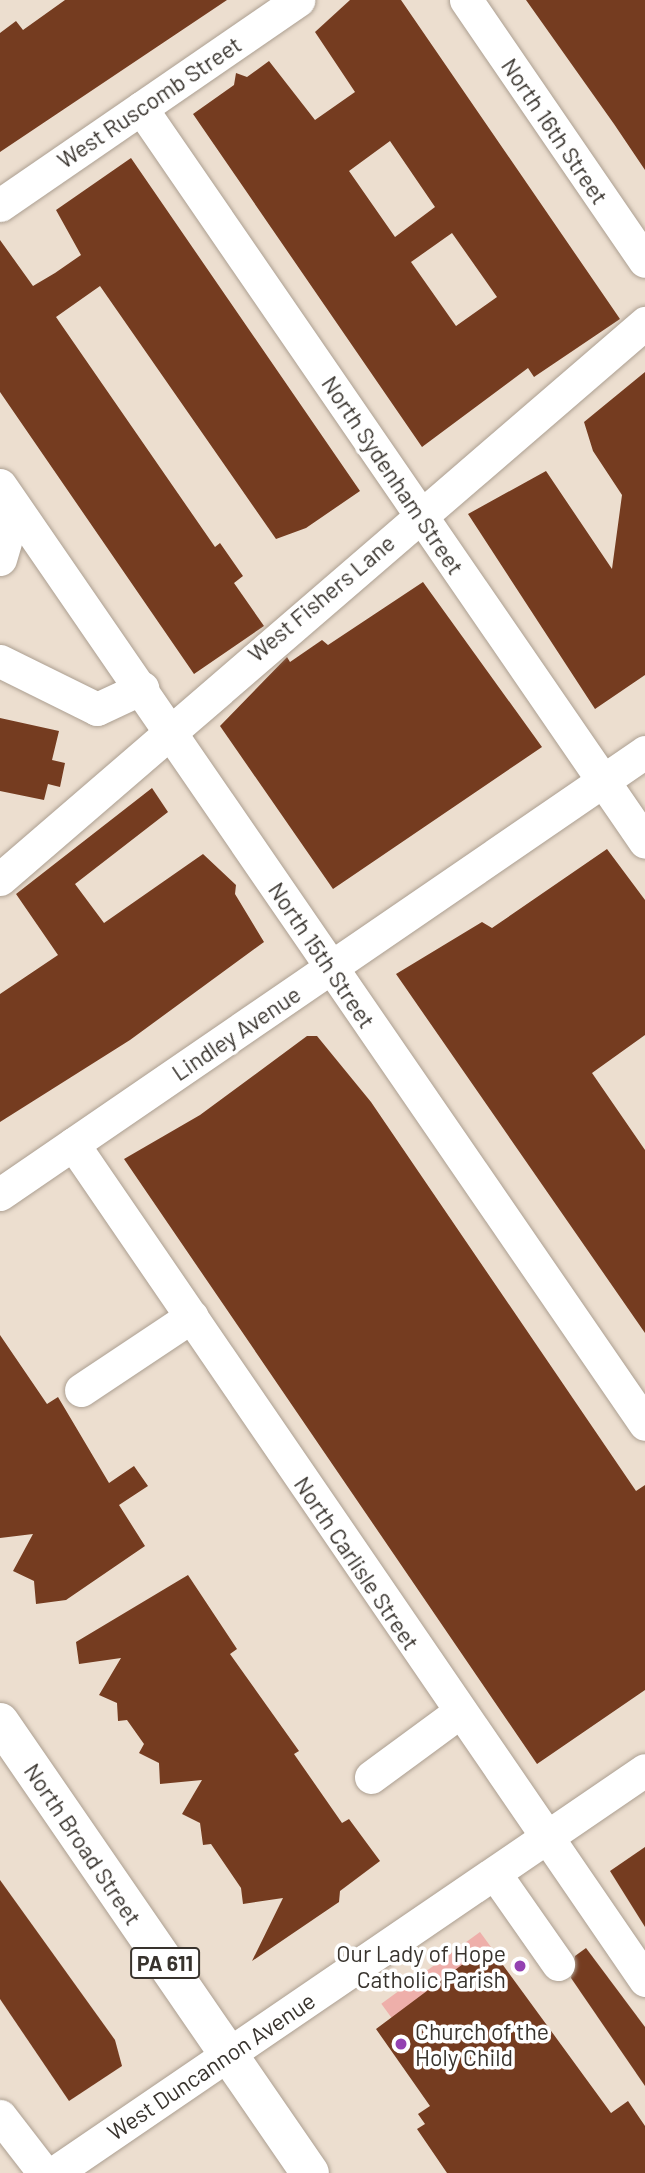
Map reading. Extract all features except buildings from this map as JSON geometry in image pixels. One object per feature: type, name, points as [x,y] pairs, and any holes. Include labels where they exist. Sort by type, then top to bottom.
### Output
[{"type":"main road","name":"North Broad Street","points":[[0,1722],[310,2173]]},
{"type":"street","name":"West Ruscomb Street","points":[[0,205],[298,0]]},
{"type":"street","name":"North 16th Street","points":[[466,0],[645,261]]},
{"type":"street","name":"North Sydenham Street","points":[[141,108],[645,842]]},
{"type":"street","name":"West Fishers Lane","points":[[2,874],[645,323]]},
{"type":"street","points":[[0,559],[8,496]]},
{"type":"street","name":"North 15th Street","points":[[8,496],[170,728],[330,969],[645,1424]]},
{"type":"street","points":[[0,661],[97,709],[142,688]]},
{"type":"street","name":"Lindley Avenue","points":[[0,1194],[645,752]]},
{"type":"street","name":"North Carlisle Street","points":[[74,1144],[458,1713],[645,1980]]},
{"type":"street","points":[[81,1390],[192,1316]]},
{"type":"street","points":[[371,1777],[458,1713]]},
{"type":"street","name":"West Duncannon Avenue","points":[[54,2173],[645,1770]]},
{"type":"street","points":[[495,1874],[558,1964]]},
{"type":"street","points":[[0,2116],[44,2173]]},
{"type":"shaded area","points":[[480,1932],[491,1947],[392,2019],[381,2004]]},
{"type":"place","name":"Our Lady of Hope Catholic Parish","points":[[520,1966]]},
{"type":"place","name":"Church of the Holy Child","points":[[401,2044]]}]
